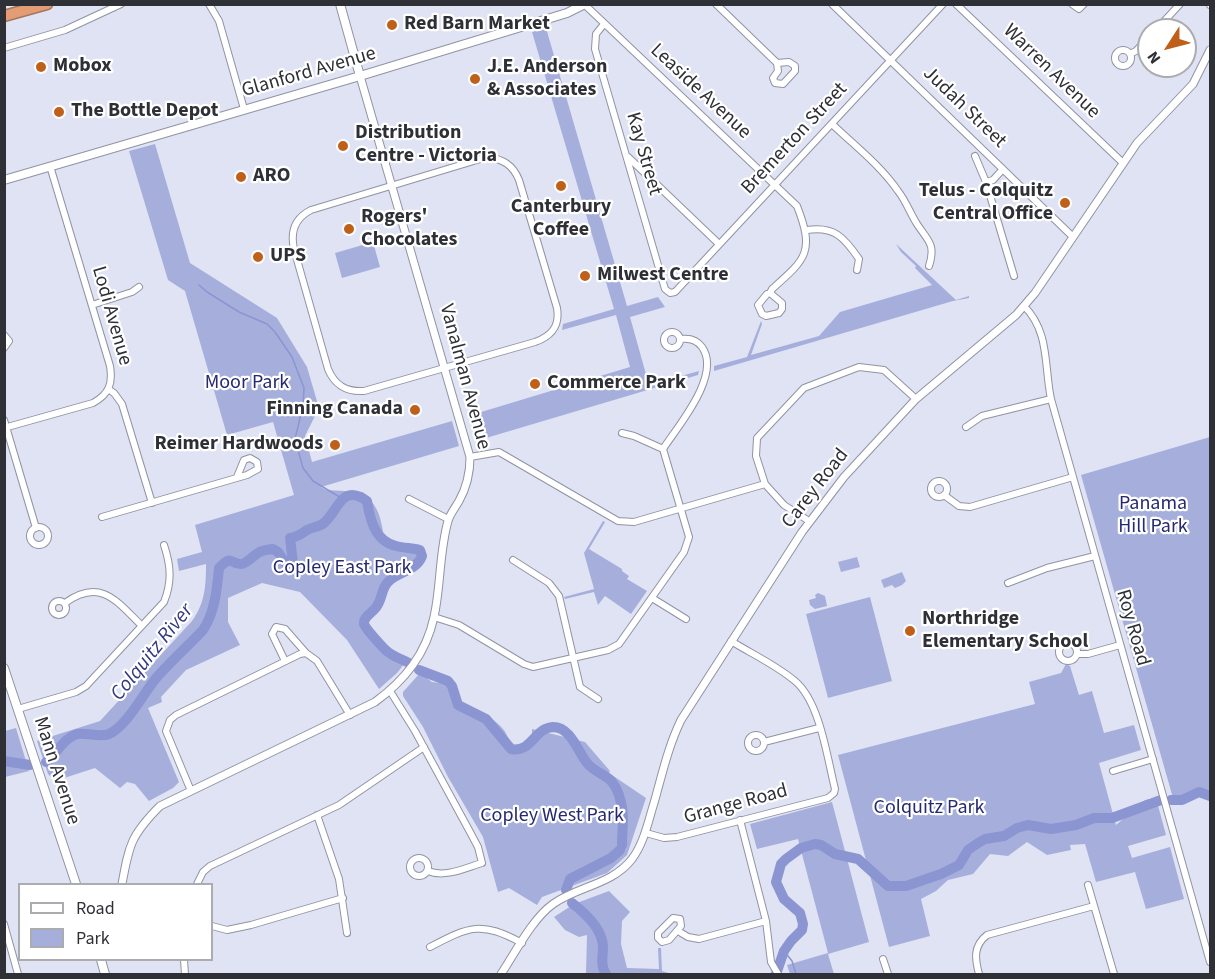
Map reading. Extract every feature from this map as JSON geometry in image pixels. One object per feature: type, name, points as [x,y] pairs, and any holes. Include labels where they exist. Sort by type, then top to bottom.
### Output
[{"type":"highway","points":[[4,16],[47,4]]},
{"type":"main road","name":"Vanalman Avenue","points":[[340,4],[360,76]]},
{"type":"main road","name":"Glanford Avenue","points":[[4,180],[360,76],[567,13],[585,5]]},
{"type":"main road","name":"Mann Avenue","points":[[4,668],[75,883]]},
{"type":"street","points":[[4,48],[65,30],[121,4]]},
{"type":"street","points":[[209,4],[219,21],[244,110]]},
{"type":"street","points":[[716,4],[777,63]]},
{"type":"street","name":"Judah Street","points":[[832,4],[1072,236]]},
{"type":"street","name":"Bremerton Street","points":[[670,293],[675,292],[943,4]]},
{"type":"street","name":"Warren Avenue","points":[[956,4],[1123,163]]},
{"type":"street","points":[[1072,4],[1079,9],[1084,4]]},
{"type":"street","points":[[1167,18],[1180,4]]},
{"type":"street","name":"Leaside Avenue","points":[[585,5],[797,206],[807,231]]},
{"type":"street","name":"Kay Street","points":[[604,24],[596,34],[595,49],[665,289],[670,293]]},
{"type":"street","points":[[1130,54],[1137,50]]},
{"type":"street","name":"Carey Road","points":[[501,975],[536,922],[549,907],[563,898],[607,880],[634,856],[645,833],[675,732],[688,707],[809,521],[844,477],[916,399],[996,334],[1024,306],[1145,134],[1193,84],[1210,50]]},
{"type":"street","name":"Vanalman Avenue","points":[[122,883],[128,848],[142,824],[160,806],[375,702],[409,672],[422,654],[434,617],[440,558],[448,519],[467,484],[470,457],[360,76]]},
{"type":"street","points":[[832,124],[882,170],[900,194],[930,244],[933,253],[929,266]]},
{"type":"street","points":[[627,155],[719,244]]},
{"type":"street","points":[[975,156],[986,182],[1014,276]]},
{"type":"street","points":[[487,157],[504,161],[511,167],[519,180],[557,308],[555,328],[547,338],[364,392],[341,387],[328,369],[294,249],[292,240],[294,226],[304,213],[392,186],[487,157]]},
{"type":"street","name":"Lodi Avenue","points":[[50,166],[110,366],[112,376],[108,389],[122,404],[152,503]]},
{"type":"street","points":[[986,182],[993,180],[1004,169]]},
{"type":"street","points":[[770,293],[801,260],[805,250],[807,231],[821,228],[836,232],[859,259],[857,270]]},
{"type":"street","points":[[92,305],[132,292],[139,286]]},
{"type":"street","name":"Roy Road","points":[[1024,306],[1037,323],[1044,339],[1051,399],[1210,962]]},
{"type":"street","points":[[4,335],[9,341],[4,348]]},
{"type":"street","points":[[663,449],[706,379],[706,354],[703,348],[693,340],[681,339]]},
{"type":"street","points":[[809,521],[784,505],[765,484],[756,456],[757,438],[804,388],[859,367],[884,370],[916,399]]},
{"type":"street","points":[[6,428],[93,403],[108,389]]},
{"type":"street","points":[[966,427],[982,416],[1051,399]]},
{"type":"street","points":[[4,420],[36,528]]},
{"type":"street","points":[[434,617],[459,625],[524,664],[533,667],[608,650],[619,644],[684,552],[689,537],[663,449],[622,433]]},
{"type":"street","points":[[470,457],[499,452],[618,521],[634,522],[765,484]]},
{"type":"street","points":[[102,517],[237,477]]},
{"type":"street","points":[[944,495],[959,506],[970,507],[1073,477]]},
{"type":"street","points":[[409,499],[448,519]]},
{"type":"street","points":[[18,709],[76,692],[86,686],[164,602],[170,588],[171,568],[164,545]]},
{"type":"street","points":[[1008,583],[1047,568],[1095,556]]},
{"type":"street","points":[[513,560],[549,583],[559,596],[580,687],[598,699]]},
{"type":"street","points":[[65,603],[86,593],[97,591],[107,594],[141,625]]},
{"type":"street","points":[[652,598],[686,619]]},
{"type":"street","points":[[285,661],[273,639],[272,633],[276,627],[285,629],[306,653],[317,661],[350,715]]},
{"type":"street","points":[[731,641],[796,681],[811,702],[819,728],[764,742]]},
{"type":"street","points":[[1077,654],[1083,655],[1120,645]]},
{"type":"street","points":[[191,791],[166,731],[170,720],[285,661],[306,653]]},
{"type":"street","points":[[390,691],[424,747],[474,839],[482,863],[445,873],[436,874],[428,870]]},
{"type":"street","name":"Grange Road","points":[[645,833],[664,838],[677,837],[828,798],[834,794],[835,789],[819,728]]},
{"type":"street","points":[[198,883],[203,872],[210,867],[339,805],[424,747]]},
{"type":"street","points":[[1113,771],[1153,759]]},
{"type":"street","points":[[317,815],[339,879],[347,933]]},
{"type":"street","points":[[740,820],[766,921],[769,955],[776,972]]},
{"type":"street","points":[[1088,885],[1114,975]]},
{"type":"street","points":[[213,926],[227,930],[251,925],[343,898]]},
{"type":"street","points":[[979,975],[975,962],[976,950],[980,941],[987,935],[1094,906]]},
{"type":"street","points":[[678,930],[688,937],[699,939],[766,921]]},
{"type":"street","points":[[4,924],[18,975]]},
{"type":"street","points":[[430,947],[456,933],[472,928],[488,928],[522,943]]},
{"type":"street","points":[[883,959],[888,975]]},
{"type":"green space","points":[[546,28],[627,306],[658,297],[665,307],[630,317],[649,385],[699,371],[698,375],[476,441],[468,416],[630,367],[616,315],[562,330],[563,324],[614,309],[532,32]]},
{"type":"green space","points":[[155,144],[190,263],[277,318],[307,367],[319,408],[305,436],[312,462],[452,421],[459,446],[321,487],[326,490],[363,492],[378,512],[384,536],[417,553],[416,563],[384,583],[365,621],[384,647],[408,659],[397,673],[379,689],[347,640],[300,592],[262,583],[228,598],[228,622],[240,645],[186,670],[161,697],[162,702],[148,708],[179,782],[173,788],[149,801],[135,784],[127,782],[120,788],[95,768],[55,781],[48,774],[37,741],[100,721],[192,621],[200,608],[204,594],[206,564],[179,571],[177,559],[202,552],[195,525],[294,495],[273,422],[227,435],[185,291],[168,280],[129,151]]},
{"type":"green space","points":[[373,242],[380,267],[342,278],[335,253]]},
{"type":"green space","points":[[896,244],[956,300],[969,296],[969,298],[714,371],[714,366],[747,357],[761,321],[762,324],[751,355],[819,336],[840,312],[932,285]]},
{"type":"green space","name":"Panama Hill Park","points":[[1210,437],[1210,799],[1200,794],[1184,801],[1173,798],[1081,475]]},
{"type":"green space","points":[[603,521],[605,522],[589,549],[622,569],[629,576],[627,579],[647,591],[631,614],[605,596],[598,605],[594,592],[565,599],[564,597],[594,589],[584,553]]},
{"type":"green space","points":[[857,557],[860,567],[841,572],[838,562]]},
{"type":"green space","points":[[902,572],[906,581],[902,585],[895,588],[892,585],[884,588],[881,580]]},
{"type":"green space","points":[[818,593],[825,596],[827,606],[815,609],[810,605],[809,600],[816,598],[815,595]]},
{"type":"green space","points":[[870,597],[892,681],[828,698],[806,614]]},
{"type":"green space","name":"Colquitz Park","points":[[1066,664],[1070,666],[1079,695],[1092,691],[1104,733],[1134,725],[1141,750],[1099,763],[1116,825],[1145,800],[1156,798],[1166,835],[1128,846],[1132,858],[1170,847],[1184,899],[1146,909],[1135,872],[1096,882],[1085,844],[1070,845],[1071,850],[1047,855],[1027,842],[1008,856],[990,854],[973,874],[948,880],[936,891],[921,899],[930,936],[889,947],[838,755],[1035,704],[1029,682],[1061,673]]},
{"type":"green space","name":"Copley West Park","points":[[420,673],[432,682],[448,684],[456,705],[493,720],[503,729],[512,744],[518,748],[532,739],[532,729],[585,742],[610,771],[609,773],[646,798],[627,855],[607,873],[542,897],[537,905],[509,888],[498,892],[483,837],[448,777],[423,727],[403,696],[403,692]]},
{"type":"green space","points":[[16,728],[29,771],[5,777],[5,731]]},
{"type":"green space","name":"Colquitz Park","points":[[832,802],[869,942],[828,954],[834,974],[790,974],[787,965],[828,953],[798,839],[757,849],[750,824]]},
{"type":"green space","points":[[609,891],[630,912],[622,921],[621,944],[627,968],[659,969],[658,948],[661,948],[662,971],[672,974],[586,974],[587,935],[579,937],[565,930],[554,917],[574,904]]},
{"type":"waterway","points":[[199,285],[239,312],[267,324],[292,357],[304,388],[303,406],[295,439],[303,468],[313,481],[343,499]]},
{"type":"waterway","name":"Colquitz River","points":[[46,762],[72,736],[109,734],[123,723],[157,677],[203,630],[213,608],[219,568],[223,564],[229,561],[243,564],[260,552],[273,549],[278,552],[286,564],[293,563],[290,538],[324,523],[341,500],[351,495],[367,501],[372,522],[383,540],[396,546],[420,550],[422,556],[420,561],[386,584],[377,606],[364,621],[367,629],[386,650],[409,663]]},
{"type":"waterway","name":"Colquitz River","points":[[419,670],[448,681],[458,705],[486,719],[511,749],[524,747],[547,728],[553,727],[565,731],[587,763],[610,780],[617,790],[622,810],[622,845]]},
{"type":"waterway","name":"Colquitz River","points":[[4,761],[30,765]]},
{"type":"waterway","name":"Colquitz River","points":[[1171,800],[1182,800],[1199,792],[1210,796]]},
{"type":"waterway","name":"Colquitz River","points":[[776,974],[784,951],[802,930],[803,924],[800,913],[784,899],[776,882],[781,864],[801,848],[815,844],[821,845],[835,854],[858,859],[888,886],[906,886],[959,865],[968,850],[978,843],[985,839],[1004,836],[1017,828],[1028,825],[1051,829],[1076,825],[1094,818],[1112,818],[1161,800]]},
{"type":"waterway","name":"Colquitz River","points":[[566,890],[570,879],[611,858],[620,850]]},
{"type":"waterway","name":"Colquitz River","points":[[572,903],[587,916],[600,933],[603,946],[602,964],[606,974]]},
{"type":"waterway","points":[[784,951],[792,961],[796,974]]},
{"type":"place","name":"Red Barn Market","points":[[392,25]]},
{"type":"place","name":"Mobox","points":[[41,67]]},
{"type":"place","name":"J.E. Anderson & Associates","points":[[475,79]]},
{"type":"place","name":"The Bottle Depot","points":[[59,112]]},
{"type":"place","name":"Distribution Centre - Victoria","points":[[343,146]]},
{"type":"place","name":"ARO","points":[[241,177]]},
{"type":"place","name":"Canterbury Coffee","points":[[561,186]]},
{"type":"place","name":"Telus - Colquitz Central Office","points":[[1065,203]]},
{"type":"place","name":"Rogers' Chocolates","points":[[349,229]]},
{"type":"place","name":"UPS","points":[[258,257]]},
{"type":"place","name":"Milwest Centre","points":[[585,276]]},
{"type":"place","name":"Commerce Park","points":[[535,384]]},
{"type":"place","name":"Finning Canada","points":[[415,410]]},
{"type":"place","name":"Reimer Hardwoods","points":[[335,445]]},
{"type":"place","name":"Northridge Elementary School","points":[[910,631]]},
{"type":"park label","name":"Moor Park","points":[[247,384]]},
{"type":"park label","name":"Copley East Park","points":[[342,569]]}]
